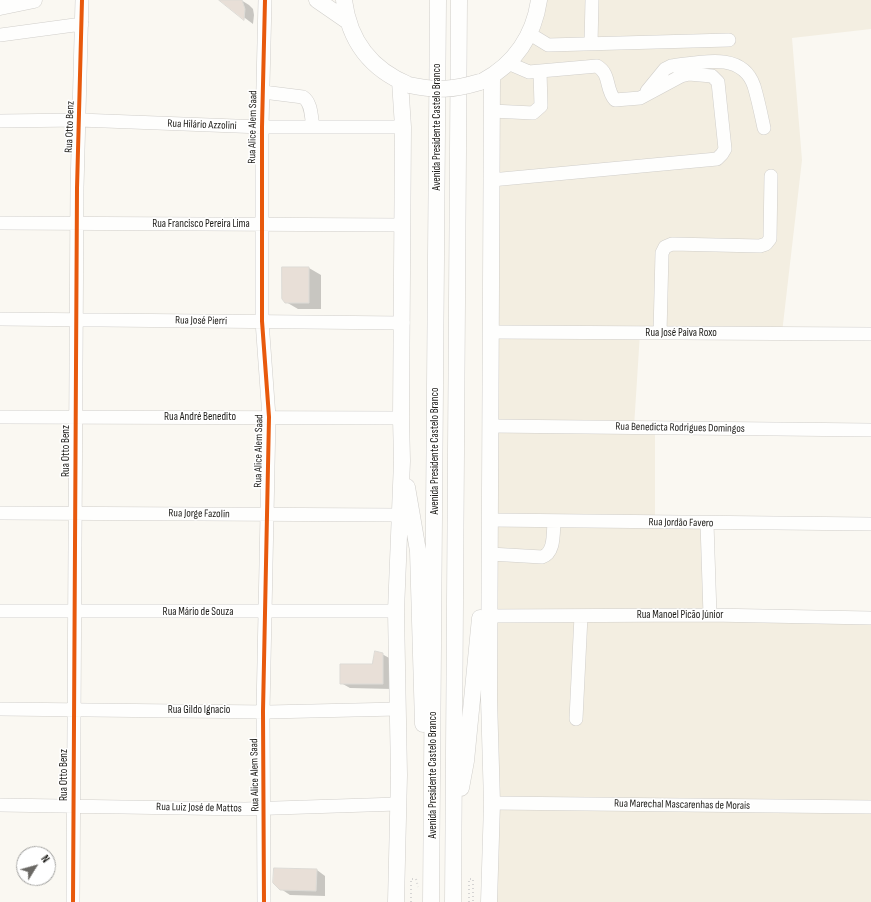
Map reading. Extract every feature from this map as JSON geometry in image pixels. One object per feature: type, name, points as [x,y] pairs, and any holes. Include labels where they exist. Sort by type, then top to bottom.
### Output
[{"type":"main road","points":[[0,7],[34,0]]},
{"type":"main road","points":[[317,0],[346,20]]},
{"type":"main road","points":[[344,0],[346,20],[358,45],[376,66],[404,83],[433,90],[457,89],[486,79],[514,58],[530,34],[537,15],[539,0]]},
{"type":"main road","name":"Avenida Presidente Castelo Branco","points":[[425,898],[432,855],[438,0]]},
{"type":"main road","name":"Avenida Presidente Castelo Branco","points":[[453,902],[459,0]]},
{"type":"main road","points":[[486,79],[492,111],[489,616],[489,699],[492,803],[489,902]]},
{"type":"main road","points":[[396,902],[398,709],[396,611],[402,462],[401,418],[404,83]]},
{"type":"main road","points":[[402,462],[418,551],[423,744],[432,855]]},
{"type":"main road","points":[[453,832],[466,762],[483,580],[490,556]]},
{"type":"street","name":"Rua Otto Benz","points":[[73,902],[76,224],[82,0]]},
{"type":"street","name":"Rua Alice Alem Saad","points":[[264,902],[265,809],[263,711],[269,416],[262,321],[262,127],[265,0]]},
{"type":"street","points":[[591,44],[592,0]]},
{"type":"street","points":[[0,35],[82,24]]},
{"type":"street","points":[[530,34],[548,45],[729,40]]},
{"type":"street","points":[[508,63],[529,72],[597,66],[606,73],[611,93],[615,100],[640,98],[646,93],[665,69],[671,66],[720,60],[733,64],[743,71],[753,84],[764,128]]},
{"type":"street","points":[[492,111],[533,113],[538,110],[541,106],[540,71]]},
{"type":"street","points":[[491,180],[717,159],[722,154],[725,149],[718,82],[712,76],[688,74],[646,93]]},
{"type":"street","points":[[263,92],[303,97],[307,99],[313,127]]},
{"type":"street","name":"Rua Hilário Azzolini","points":[[0,121],[79,120],[262,127],[403,127]]},
{"type":"street","points":[[660,333],[662,253],[665,247],[672,244],[760,246],[766,244],[770,239],[771,176]]},
{"type":"street","name":"Rua Francisco Pereira Lima","points":[[0,223],[403,225]]},
{"type":"street","name":"Rua José Pierri","points":[[0,319],[403,323]]},
{"type":"street","name":"Rua José Paiva Roxo","points":[[490,332],[871,334]]},
{"type":"street","name":"Rua André Benedito","points":[[0,417],[269,416],[401,418]]},
{"type":"street","name":"Rua Benedicta Rodrigues Domingos","points":[[490,426],[871,430]]},
{"type":"street","name":"Rua Jorge Fazolin","points":[[0,513],[399,515]]},
{"type":"street","name":"Rua Jordão Favero","points":[[490,520],[871,524]]},
{"type":"street","points":[[490,556],[547,556],[551,551],[554,521]]},
{"type":"street","points":[[707,523],[710,615]]},
{"type":"street","name":"Rua Mário de Souza","points":[[0,611],[396,611]]},
{"type":"street","name":"Rua Manoel Picão Júnior","points":[[489,616],[710,615],[871,618]]},
{"type":"street","points":[[576,719],[581,616]]},
{"type":"street","name":"Rua Gildo Ignacio","points":[[0,708],[263,711],[398,709]]},
{"type":"street","name":"Rua Marechal Mascarenhas de Morais","points":[[492,803],[871,807]]},
{"type":"street","name":"Rua Luiz José de Mattos","points":[[0,805],[265,809],[398,804]]},
{"type":"path","points":[[411,902],[411,879],[416,879],[425,898]]},
{"type":"path","points":[[469,902],[469,879],[473,879],[473,902]]},
{"type":"shaded area","points":[[539,0],[871,0],[871,29],[792,38],[802,160],[782,333],[640,333],[634,427],[655,428],[655,522],[707,523],[710,615],[871,618],[871,902],[489,902],[492,76],[508,63]]},
{"type":"building","points":[[219,0],[242,0],[245,9],[244,20]]},
{"type":"building","points":[[282,267],[309,267],[309,303],[285,303],[282,299]]},
{"type":"building","points":[[375,651],[383,653],[383,684],[340,684],[340,664],[372,664]]},
{"type":"building","points":[[274,868],[317,869],[316,891],[280,890],[273,883]]},
{"type":"cycle path","points":[[73,902],[77,188],[82,0]]},
{"type":"cycle path","points":[[264,902],[263,711],[269,417],[262,321],[262,127],[265,0]]}]
